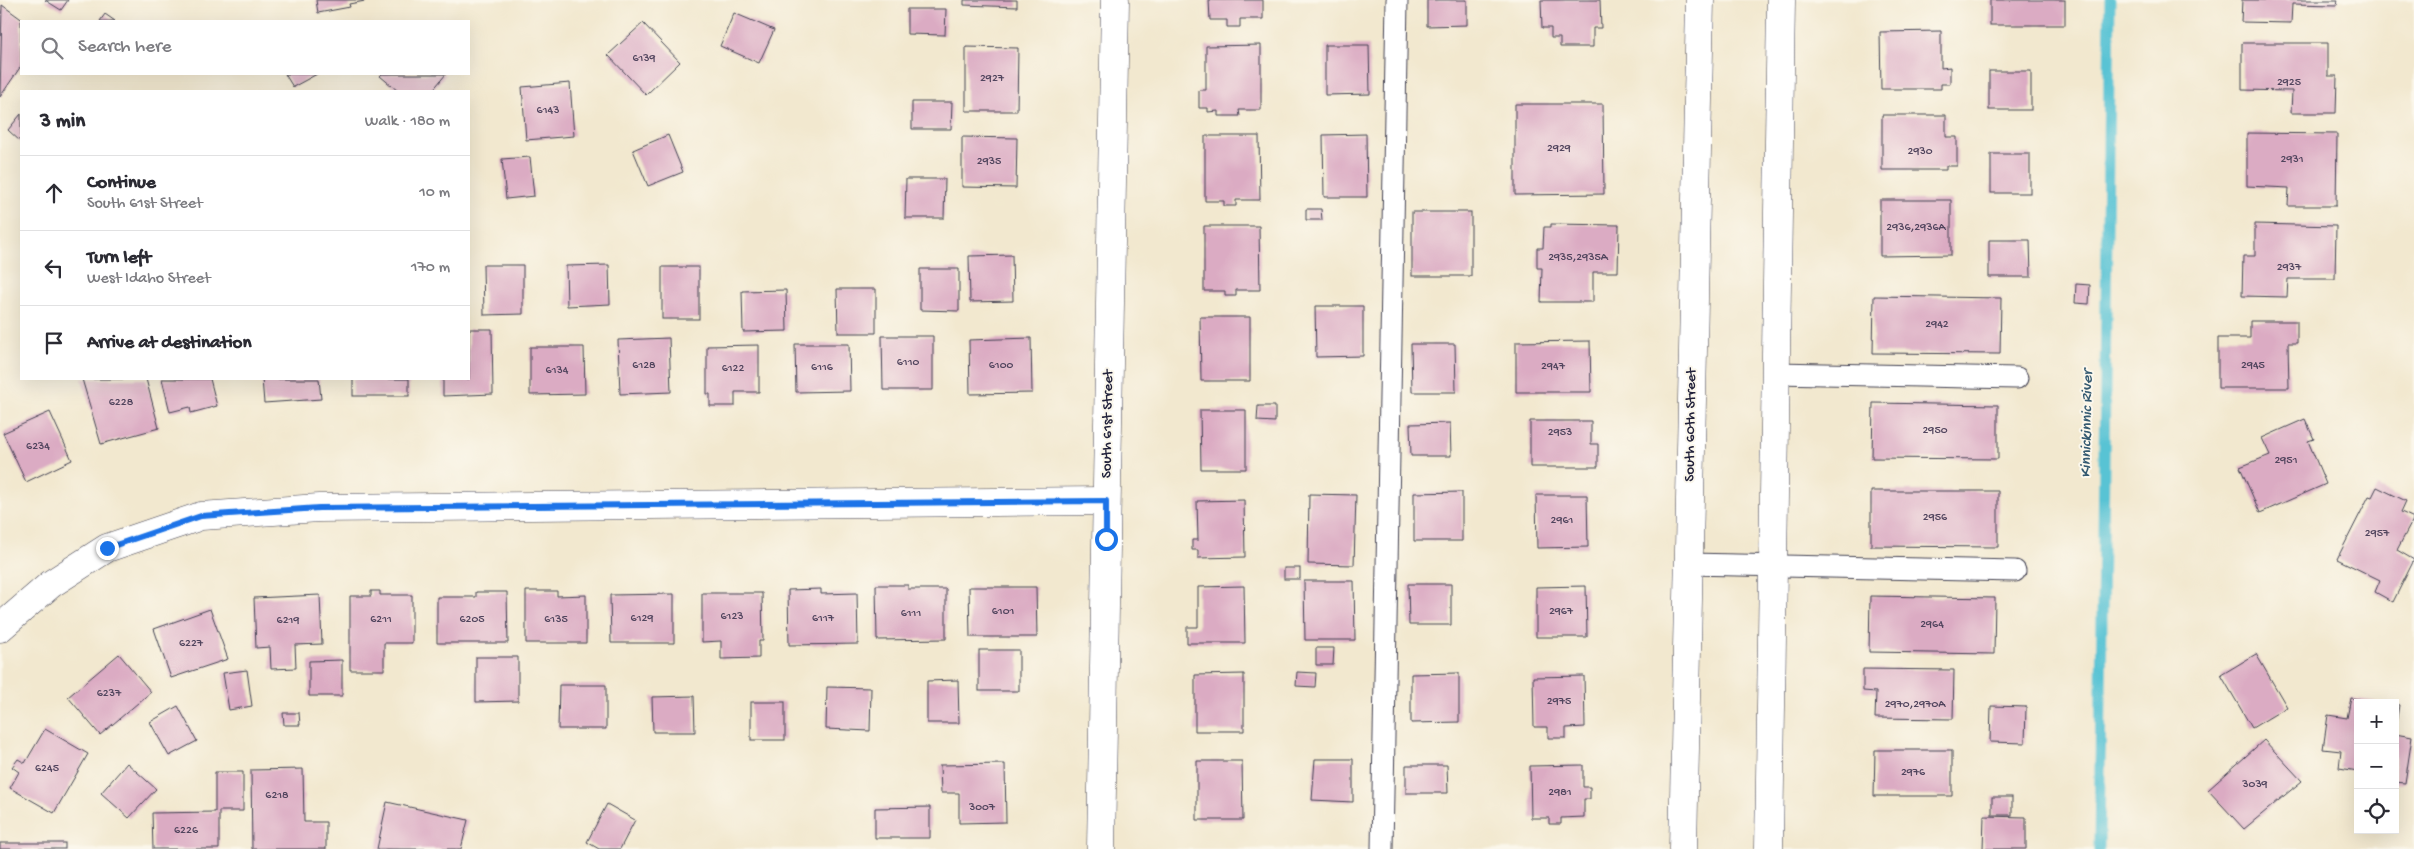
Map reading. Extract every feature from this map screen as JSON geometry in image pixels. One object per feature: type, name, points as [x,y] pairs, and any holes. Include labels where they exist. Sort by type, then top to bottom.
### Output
[{"type":"street","name":"South 61st Street","points":[[1101,849],[1115,0]]},
{"type":"street","name":"South 60th Street","points":[[1683,849],[1700,0]]},
{"type":"street","points":[[1769,849],[1781,0]]},
{"type":"street","points":[[0,628],[51,584],[107,548],[201,516],[319,508],[1106,501]]},
{"type":"lane","points":[[1382,849],[1397,0]]},
{"type":"lane","points":[[1776,373],[2017,378]]},
{"type":"lane","points":[[1689,564],[2015,571]]},
{"type":"building","points":[[45,0],[68,0],[61,10]]},
{"type":"building","points":[[316,0],[365,1],[349,4],[350,7],[318,13]]},
{"type":"building","points":[[964,0],[1017,0],[1017,7],[964,5]]},
{"type":"building","points":[[1209,0],[1263,0],[1263,19],[1240,19],[1240,27],[1227,27],[1227,20],[1210,20]]},
{"type":"building","points":[[1427,0],[1467,0],[1467,25],[1427,26]]},
{"type":"building","points":[[1541,0],[1600,0],[1601,28],[1593,28],[1593,47],[1560,47],[1560,38],[1551,38],[1551,28],[1542,28]]},
{"type":"building","points":[[1990,0],[2065,0],[2065,25],[1990,25]]},
{"type":"building","points":[[2242,0],[2338,0],[2337,5],[2292,4],[2291,23],[2241,22]]},
{"type":"building","points":[[2,5],[23,20],[20,20],[20,67],[0,97]]},
{"type":"building","points":[[907,9],[946,9],[945,35],[907,34]]},
{"type":"building","points":[[734,13],[774,30],[759,63],[720,46]]},
{"type":"building","points":[[105,14],[114,20],[101,20]]},
{"type":"building","points":[[643,23],[680,62],[646,95],[608,55]]},
{"type":"building","points":[[1941,31],[1941,68],[1950,67],[1950,84],[1941,84],[1941,89],[1881,89],[1880,32]]},
{"type":"building","points":[[2242,43],[2328,43],[2328,76],[2337,76],[2336,113],[2291,113],[2292,91],[2242,90]]},
{"type":"building","points":[[1261,45],[1261,110],[1239,110],[1240,116],[1218,116],[1218,111],[1208,112],[1208,108],[1199,108],[1199,90],[1206,90],[1206,46]]},
{"type":"building","points":[[1325,45],[1369,45],[1370,94],[1325,95]]},
{"type":"building","points":[[966,47],[1018,48],[1017,111],[966,111]]},
{"type":"building","points":[[1989,71],[2031,71],[2031,110],[1989,110]]},
{"type":"building","points":[[286,75],[315,75],[293,87]]},
{"type":"building","points":[[445,75],[433,90],[397,90],[380,76]]},
{"type":"building","points":[[570,83],[574,136],[526,140],[522,87]]},
{"type":"building","points":[[912,102],[952,102],[951,129],[912,129]]},
{"type":"building","points":[[1515,104],[1603,104],[1604,194],[1515,195]]},
{"type":"building","points":[[20,115],[20,141],[8,130]]},
{"type":"building","points":[[1882,115],[1946,115],[1946,137],[1957,137],[1957,166],[1946,166],[1946,170],[1882,170]]},
{"type":"building","points":[[2247,133],[2337,134],[2336,206],[2288,206],[2289,188],[2247,186]]},
{"type":"building","points":[[1366,134],[1367,197],[1324,197],[1323,135]]},
{"type":"building","points":[[668,135],[683,172],[648,186],[633,150]]},
{"type":"building","points":[[1205,136],[1259,136],[1260,200],[1236,200],[1236,206],[1224,206],[1224,201],[1205,201]]},
{"type":"building","points":[[962,137],[1017,138],[1016,188],[962,187]]},
{"type":"building","points":[[1991,154],[2030,154],[2030,193],[1991,193]]},
{"type":"building","points":[[530,157],[534,196],[506,199],[502,159]]},
{"type":"building","points":[[906,179],[945,179],[944,218],[905,218]]},
{"type":"building","points":[[1880,200],[1951,200],[1951,255],[1880,256]]},
{"type":"building","points":[[1306,209],[1321,209],[1322,220],[1306,220]]},
{"type":"building","points":[[1412,212],[1471,212],[1471,276],[1412,276]]},
{"type":"building","points":[[1551,224],[1619,225],[1618,272],[1593,272],[1593,302],[1541,302],[1542,268],[1537,268],[1537,248],[1543,248],[1544,227],[1551,227]]},
{"type":"building","points":[[2255,224],[2336,226],[2335,279],[2288,279],[2287,297],[2242,296],[2243,256],[2255,256]]},
{"type":"building","points":[[1204,226],[1259,226],[1260,290],[1236,290],[1236,296],[1225,296],[1225,291],[1204,291]]},
{"type":"building","points":[[1989,240],[2030,240],[2031,277],[1989,277]]},
{"type":"building","points":[[1012,255],[1013,301],[970,302],[969,256]]},
{"type":"building","points":[[483,265],[523,265],[523,314],[484,315]]},
{"type":"building","points":[[609,265],[610,304],[567,306],[566,266]]},
{"type":"building","points":[[662,267],[699,267],[699,319],[662,319]]},
{"type":"building","points":[[920,269],[959,269],[959,311],[920,310]]},
{"type":"building","points":[[2076,284],[2090,285],[2089,304],[2075,303]]},
{"type":"building","points":[[837,289],[876,289],[876,333],[838,333]]},
{"type":"building","points":[[786,290],[787,331],[743,332],[742,291]]},
{"type":"building","points":[[1874,296],[2001,298],[2000,354],[1873,353]]},
{"type":"building","points":[[1315,306],[1363,306],[1363,356],[1316,357]]},
{"type":"building","points":[[1200,317],[1250,317],[1250,381],[1201,381]]},
{"type":"building","points":[[2250,321],[2297,321],[2297,343],[2288,343],[2289,388],[2218,388],[2218,338],[2250,338]]},
{"type":"building","points":[[470,329],[492,329],[493,394],[443,396],[443,380],[470,380]]},
{"type":"building","points":[[882,336],[933,336],[933,390],[883,390]]},
{"type":"building","points":[[669,338],[671,392],[620,394],[618,340]]},
{"type":"building","points":[[1031,338],[1032,393],[970,394],[969,340]]},
{"type":"building","points":[[1590,341],[1591,392],[1516,392],[1516,342]]},
{"type":"building","points":[[795,344],[849,344],[850,391],[796,392]]},
{"type":"building","points":[[1411,344],[1455,344],[1456,392],[1412,392]]},
{"type":"building","points":[[759,345],[759,392],[735,392],[735,406],[710,406],[710,394],[707,394],[707,346]]},
{"type":"building","points":[[530,347],[584,347],[585,394],[530,395]]},
{"type":"building","points":[[82,380],[146,380],[159,428],[101,444]]},
{"type":"building","points":[[162,380],[210,380],[217,406],[191,413],[190,407],[170,412]]},
{"type":"building","points":[[262,380],[319,380],[321,399],[264,403]]},
{"type":"building","points":[[353,380],[409,380],[409,396],[353,396]]},
{"type":"building","points":[[1873,403],[1998,405],[1998,459],[1872,458]]},
{"type":"building","points":[[1258,406],[1275,406],[1275,422],[1257,421]]},
{"type":"building","points":[[1200,410],[1246,410],[1246,469],[1201,469]]},
{"type":"building","points":[[50,412],[72,460],[26,482],[3,433]]},
{"type":"building","points":[[2305,419],[2314,439],[2308,441],[2326,484],[2260,513],[2240,467],[2270,455],[2262,438]]},
{"type":"building","points":[[1530,421],[1591,421],[1591,444],[1598,444],[1598,467],[1530,467]]},
{"type":"building","points":[[1450,423],[1451,456],[1411,456],[1410,424]]},
{"type":"building","points":[[2377,487],[2406,501],[2401,512],[2414,518],[2397,550],[2414,560],[2393,602],[2375,592],[2380,580],[2337,559],[2369,496],[2372,497]]},
{"type":"building","points":[[1871,491],[1998,491],[1998,547],[1871,546]]},
{"type":"building","points":[[1462,492],[1462,541],[1414,541],[1414,493]]},
{"type":"building","points":[[1309,494],[1356,495],[1354,565],[1308,564]]},
{"type":"building","points":[[1536,495],[1587,495],[1588,547],[1537,548]]},
{"type":"building","points":[[1244,500],[1245,557],[1198,558],[1198,550],[1192,550],[1192,540],[1198,540],[1197,501]]},
{"type":"building","points":[[1284,568],[1300,568],[1300,579],[1284,579]]},
{"type":"building","points":[[1304,581],[1354,581],[1355,640],[1305,640]]},
{"type":"building","points":[[1408,584],[1451,584],[1451,625],[1409,625]]},
{"type":"building","points":[[876,585],[908,585],[908,589],[946,589],[946,639],[877,640]]},
{"type":"building","points":[[1244,586],[1245,643],[1187,643],[1187,627],[1198,627],[1198,587]]},
{"type":"building","points":[[1586,586],[1587,637],[1536,637],[1536,587]]},
{"type":"building","points":[[969,587],[1036,587],[1037,637],[970,637]]},
{"type":"building","points":[[821,589],[821,594],[857,593],[858,644],[789,645],[788,590]]},
{"type":"building","points":[[371,591],[380,591],[380,595],[412,595],[412,643],[384,643],[384,670],[350,670],[350,596],[371,596]]},
{"type":"building","points":[[526,591],[557,591],[557,596],[586,595],[586,643],[526,643]]},
{"type":"building","points":[[476,592],[507,592],[508,643],[437,643],[437,597],[476,597]]},
{"type":"building","points":[[702,593],[762,593],[763,641],[759,641],[759,658],[721,659],[721,641],[702,642]]},
{"type":"building","points":[[674,594],[674,643],[611,643],[610,595]]},
{"type":"building","points":[[320,595],[322,644],[295,645],[296,668],[271,669],[270,647],[256,648],[254,598]]},
{"type":"building","points":[[1870,596],[1995,598],[1994,654],[1869,652]]},
{"type":"building","points":[[210,609],[228,659],[171,678],[154,629]]},
{"type":"building","points":[[1316,648],[1334,648],[1333,665],[1316,665]]},
{"type":"building","points":[[979,650],[1019,650],[1019,691],[979,691]]},
{"type":"building","points":[[119,654],[151,692],[100,735],[68,697]]},
{"type":"building","points":[[2256,654],[2287,707],[2252,728],[2221,675]]},
{"type":"building","points":[[476,657],[518,657],[518,701],[476,702]]},
{"type":"building","points":[[342,660],[342,696],[309,696],[309,661]]},
{"type":"building","points":[[1863,669],[1954,670],[1953,719],[1875,718],[1876,692],[1863,691]]},
{"type":"building","points":[[247,670],[252,706],[229,710],[223,673]]},
{"type":"building","points":[[1297,672],[1316,673],[1315,687],[1296,686]]},
{"type":"building","points":[[1459,673],[1459,722],[1411,723],[1411,674]]},
{"type":"building","points":[[1244,674],[1244,731],[1195,731],[1195,675]]},
{"type":"building","points":[[1584,676],[1585,727],[1566,728],[1566,738],[1548,738],[1548,727],[1534,727],[1533,677]]},
{"type":"building","points":[[958,680],[959,723],[927,723],[927,681]]},
{"type":"building","points":[[559,685],[606,685],[606,729],[558,729]]},
{"type":"building","points":[[827,687],[871,688],[870,731],[826,729]]},
{"type":"building","points":[[694,696],[695,732],[653,732],[652,697]]},
{"type":"building","points":[[2351,698],[2358,699],[2354,699],[2354,770],[2339,768],[2341,751],[2323,749],[2328,715],[2347,718]]},
{"type":"building","points":[[751,702],[785,702],[785,740],[751,740]]},
{"type":"building","points":[[178,706],[197,741],[169,756],[150,722]]},
{"type":"building","points":[[1991,706],[2026,707],[2025,743],[1990,742]]},
{"type":"building","points":[[283,713],[299,713],[300,725],[284,725]]},
{"type":"building","points":[[45,729],[88,754],[54,813],[10,788],[19,772],[12,767],[18,759],[25,763]]},
{"type":"building","points":[[2399,735],[2412,737],[2405,783],[2399,782]]},
{"type":"building","points":[[2264,740],[2302,781],[2244,829],[2208,790]]},
{"type":"building","points":[[1875,750],[1952,750],[1952,796],[1874,796]]},
{"type":"building","points":[[1315,759],[1353,759],[1353,802],[1312,800]]},
{"type":"building","points":[[1197,761],[1242,761],[1243,820],[1197,820]]},
{"type":"building","points":[[127,763],[156,789],[129,818],[101,793]]},
{"type":"building","points":[[1005,764],[1006,822],[959,823],[959,793],[941,793],[940,765]]},
{"type":"building","points":[[1406,765],[1447,765],[1448,793],[1406,793]]},
{"type":"building","points":[[1583,765],[1583,787],[1590,787],[1590,799],[1584,799],[1584,817],[1561,818],[1561,824],[1549,824],[1549,818],[1531,818],[1530,766]]},
{"type":"building","points":[[303,769],[304,822],[326,822],[326,849],[252,849],[251,770]]},
{"type":"building","points":[[215,772],[243,772],[243,811],[219,811],[219,849],[153,849],[152,813],[215,812]]},
{"type":"building","points":[[1992,797],[2012,797],[2012,815],[1992,815]]},
{"type":"building","points":[[387,802],[468,820],[461,849],[377,849]]},
{"type":"building","points":[[607,804],[635,820],[620,849],[599,849],[587,842]]},
{"type":"building","points":[[930,807],[930,838],[875,838],[875,808]]},
{"type":"building","points":[[1984,816],[2026,817],[2026,849],[1983,849]]},
{"type":"building","points":[[0,843],[65,843],[65,849],[0,849]]},
{"type":"waterway","name":"Kinnickinnic River","points":[[2099,849],[2110,0]]},
{"type":"route","points":[[107,548],[201,516],[319,508],[1106,501],[1106,539]]}]
